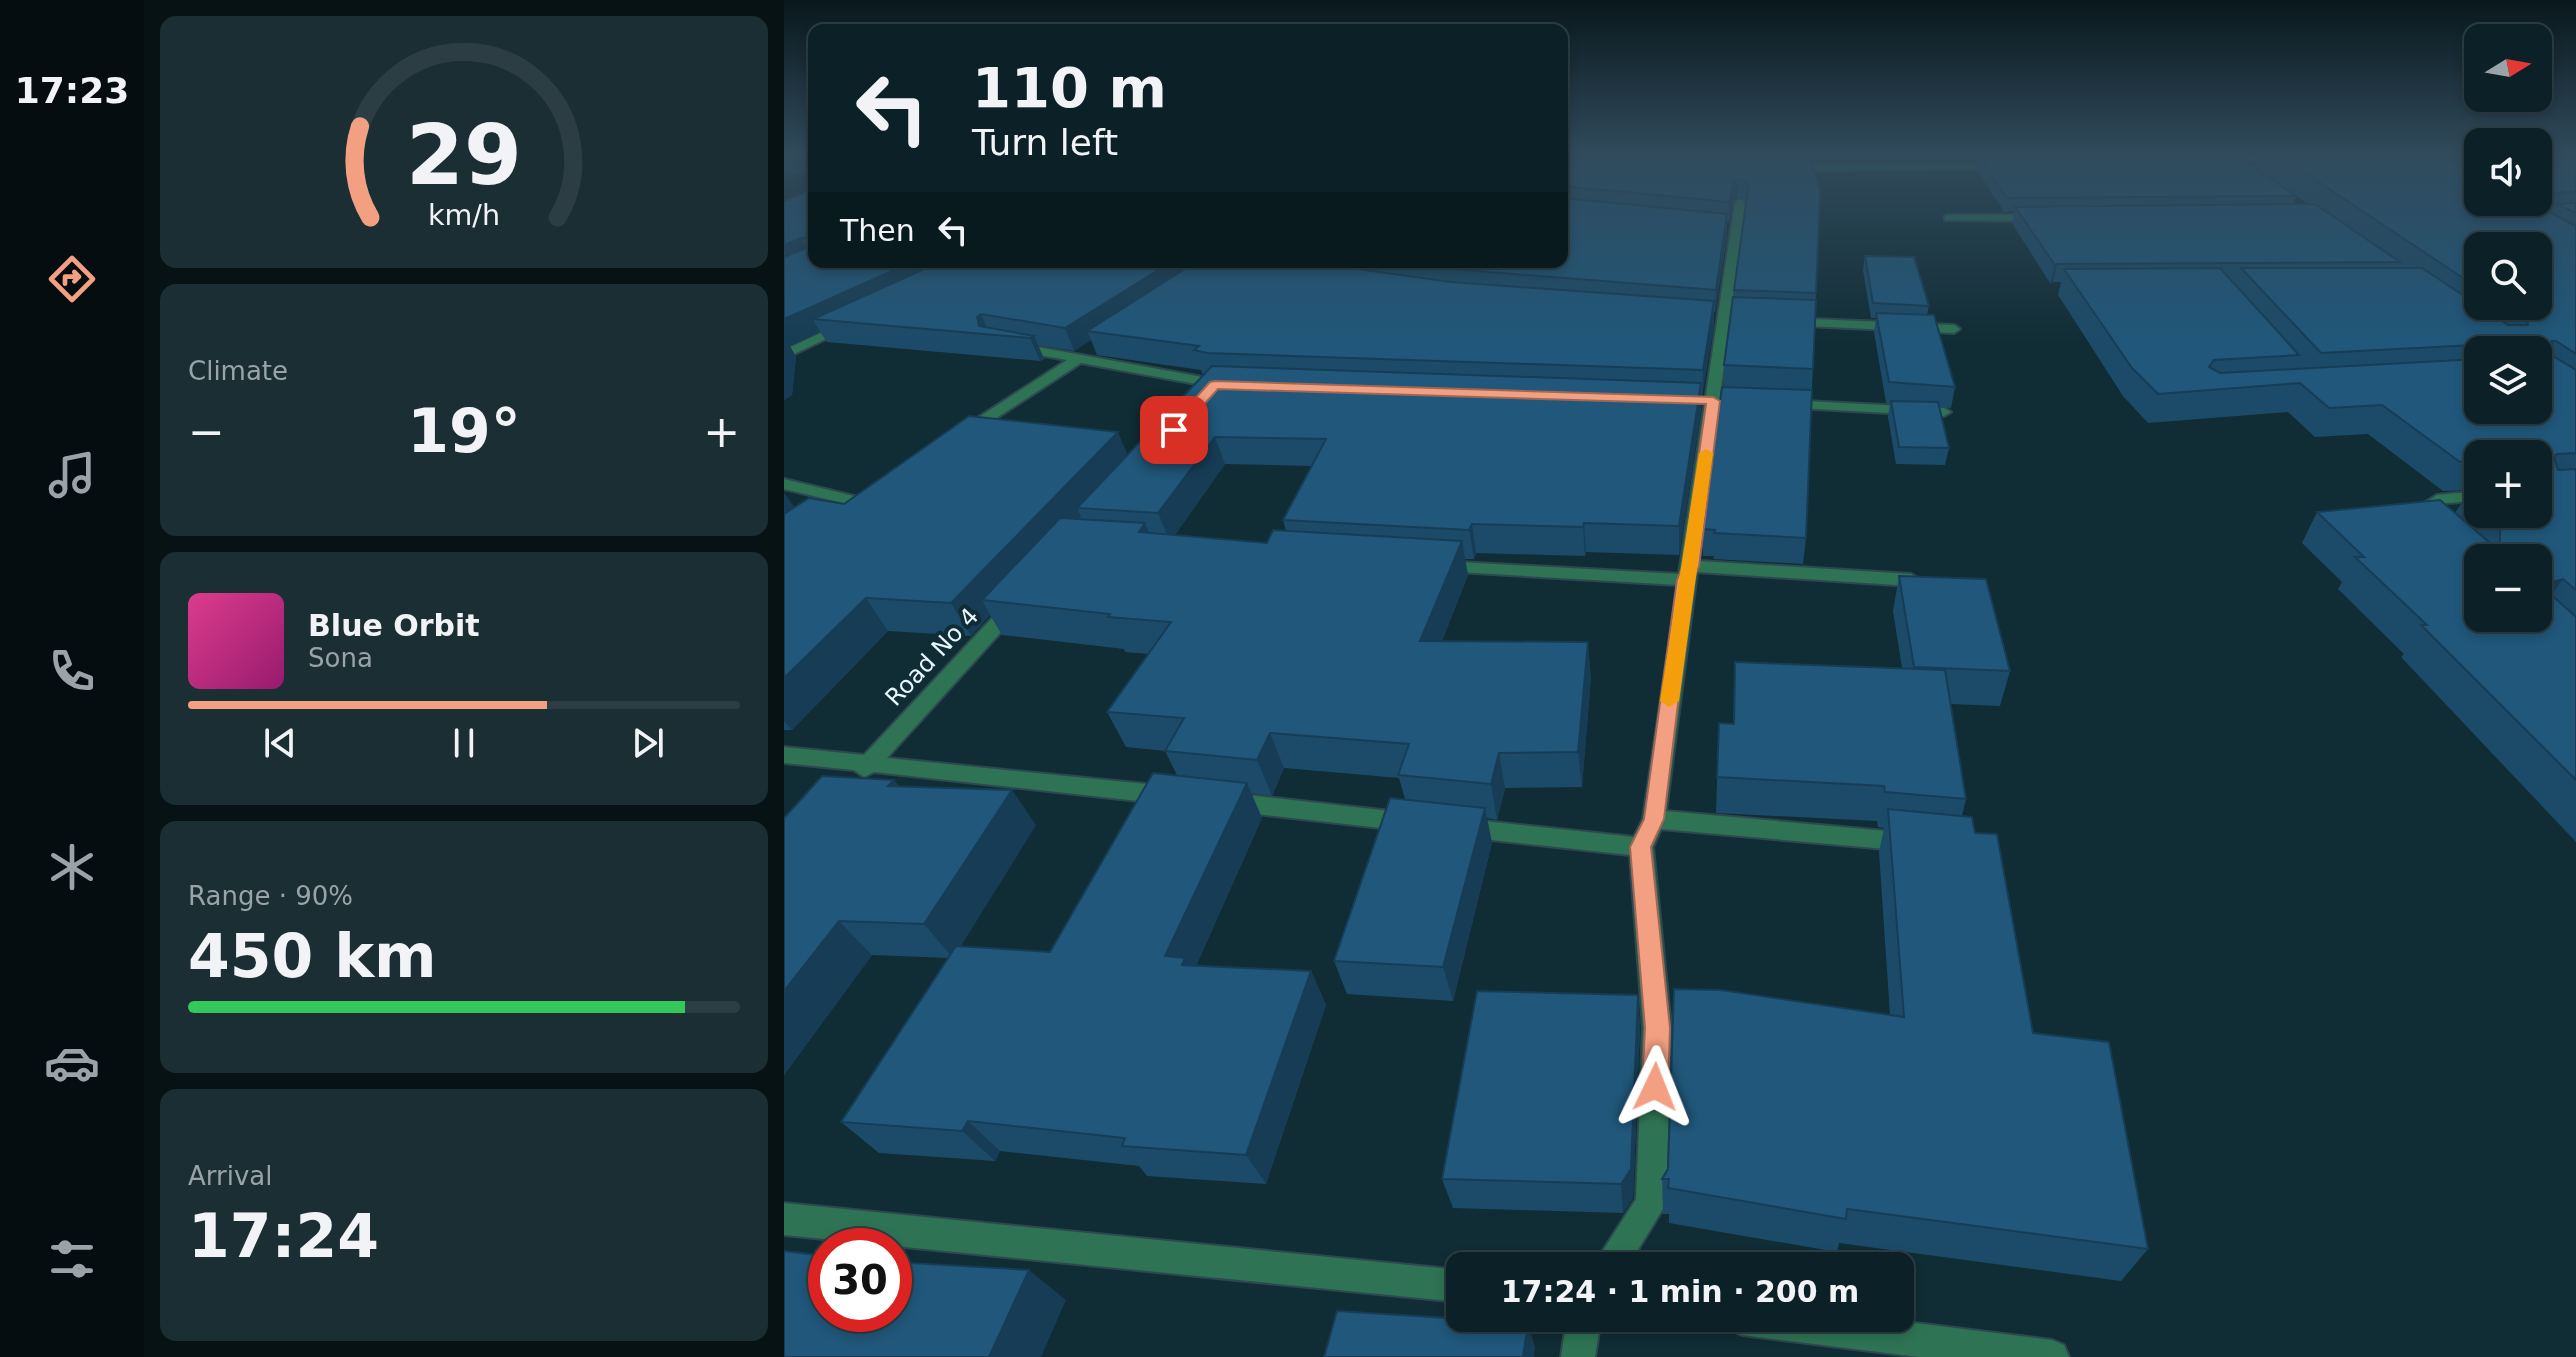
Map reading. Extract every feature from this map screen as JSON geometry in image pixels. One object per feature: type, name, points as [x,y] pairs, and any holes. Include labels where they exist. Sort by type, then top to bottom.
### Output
[{"type":"street","points":[[1618,1252],[1651,1204],[1657,1028],[1641,847],[1654,819],[1724,318],[1728,228],[1733,216]]},
{"type":"street","points":[[1949,218],[2059,217]]},
{"type":"street","points":[[784,355],[859,320]]},
{"type":"street","points":[[1770,321],[1954,329]]},
{"type":"street","points":[[996,343],[1084,355],[1209,390],[1246,386]]},
{"type":"street","points":[[950,443],[1084,355]]},
{"type":"street","points":[[1775,404],[1944,412]]},
{"type":"street","points":[[784,484],[867,498],[835,518]]},
{"type":"street","points":[[2432,527],[2424,508],[2443,498],[2464,497]]},
{"type":"street","points":[[1418,564],[1911,580]]},
{"type":"street","name":"Road No 4","points":[[851,784],[1029,590]]},
{"type":"street","points":[[784,755],[1641,847]]},
{"type":"street","points":[[1654,819],[1930,844]]},
{"type":"street","points":[[784,1219],[1446,1285]]},
{"type":"street","points":[[1578,1357],[1582,1332]]},
{"type":"street","points":[[1853,1332],[2052,1357]]},
{"type":"building","points":[[784,216],[808,216],[808,239],[784,245]]},
{"type":"building","points":[[1568,216],[1727,216],[1716,290],[1444,268],[1568,268]]},
{"type":"building","points":[[1744,216],[1819,216],[1816,293],[1734,290]]},
{"type":"building","points":[[2021,216],[2333,216],[2400,262],[2057,264]]},
{"type":"building","points":[[2370,216],[2557,216],[2576,226],[2576,354],[2552,341],[2552,336],[2464,336],[2464,346],[2321,353],[2241,268],[2422,268],[2464,296],[2464,320],[2500,320],[2508,325],[2528,325],[2527,320],[2552,320],[2552,232],[2464,232],[2464,279]]},
{"type":"building","points":[[808,247],[808,268],[899,268],[784,319],[784,257]]},
{"type":"building","points":[[1865,256],[1914,257],[1929,306],[1873,303]]},
{"type":"building","points":[[927,268],[1161,268],[1065,328],[981,314],[977,317],[979,326],[1034,336],[1030,338],[813,319]]},
{"type":"building","points":[[1187,268],[1351,268],[1451,282],[1714,301],[1703,370],[1207,353],[1194,350],[1199,346],[1087,331]]},
{"type":"building","points":[[2220,268],[2299,355],[2214,360],[2209,367],[2220,373],[2464,360],[2464,424],[2552,424],[2552,341],[2553,356],[2576,370],[2576,453],[2557,454],[2554,457],[2558,470],[2576,469],[2576,590],[2563,579],[2552,582],[2552,544],[2500,544],[2500,528],[2552,528],[2552,440],[2464,440],[2464,462],[2460,462],[2382,405],[2329,408],[2300,383],[2158,394],[2132,368],[2064,269]]},
{"type":"building","points":[[1733,297],[1816,300],[1813,369],[1724,365]]},
{"type":"building","points":[[1876,313],[1934,315],[1955,387],[1889,382]]},
{"type":"building","points":[[1212,366],[1701,383],[1679,526],[1472,524],[1469,530],[1283,520],[1326,439],[1215,437],[1158,513],[1077,508]]},
{"type":"building","points":[[1722,387],[1812,390],[1806,538],[1714,533],[1715,530],[1703,529]]},
{"type":"building","points":[[1891,401],[1938,402],[1949,448],[1899,447]]},
{"type":"building","points":[[969,416],[1118,432],[951,603],[866,598],[784,678],[784,514],[809,498],[844,504]]},
{"type":"building","points":[[2440,500],[2464,521],[2464,528],[2473,528],[2490,543],[2500,544],[2464,544],[2464,632],[2552,632],[2552,595],[2576,617],[2576,780],[2421,625],[2427,625],[2355,557],[2364,557],[2317,512]]},
{"type":"building","points":[[1060,518],[1145,523],[1139,532],[1267,543],[1273,530],[1462,541],[1420,641],[1588,642],[1578,752],[1499,753],[1491,784],[1398,775],[1409,744],[1270,733],[1257,760],[1165,751],[1184,718],[1107,712],[1171,622],[982,600]]},
{"type":"building","points":[[1899,576],[1986,579],[2010,671],[1914,667]]},
{"type":"building","points":[[1735,662],[1945,670],[1966,799],[1885,792],[1884,786],[1717,777],[1719,723],[1734,724]]},
{"type":"building","points":[[1153,773],[1247,783],[1165,956],[1185,958],[1182,965],[1311,971],[1246,1155],[1122,1146],[1125,1138],[968,1121],[962,1131],[841,1122],[956,946],[1050,952]]},
{"type":"building","points":[[822,776],[894,780],[888,786],[1012,790],[924,924],[839,921],[784,991],[784,818]]},
{"type":"building","points":[[1390,798],[1485,808],[1443,967],[1334,961]]},
{"type":"building","points":[[1888,809],[1972,817],[1975,833],[1997,834],[2033,1033],[2109,1042],[2148,1249],[1847,1209],[1846,1219],[1668,1188],[1669,1179],[1662,1179],[1668,1169],[1674,989],[1721,990],[1904,1017]]},
{"type":"building","points":[[1477,991],[1638,995],[1631,1169],[1621,1184],[1442,1179]]},
{"type":"building","points":[[784,1251],[808,1254],[808,1332],[912,1332],[912,1263],[1029,1270],[989,1357],[784,1357]]},
{"type":"building","points":[[1337,1311],[1446,1318],[1446,1332],[1527,1332],[1523,1357],[1324,1357]]},
{"type":"slow traffic","points":[[1669,701],[1706,453]]},
{"type":"route","points":[[1174,430],[1215,385],[1713,401],[1691,566],[1685,580],[1654,819],[1641,847],[1657,1028],[1655,1087]]}]
